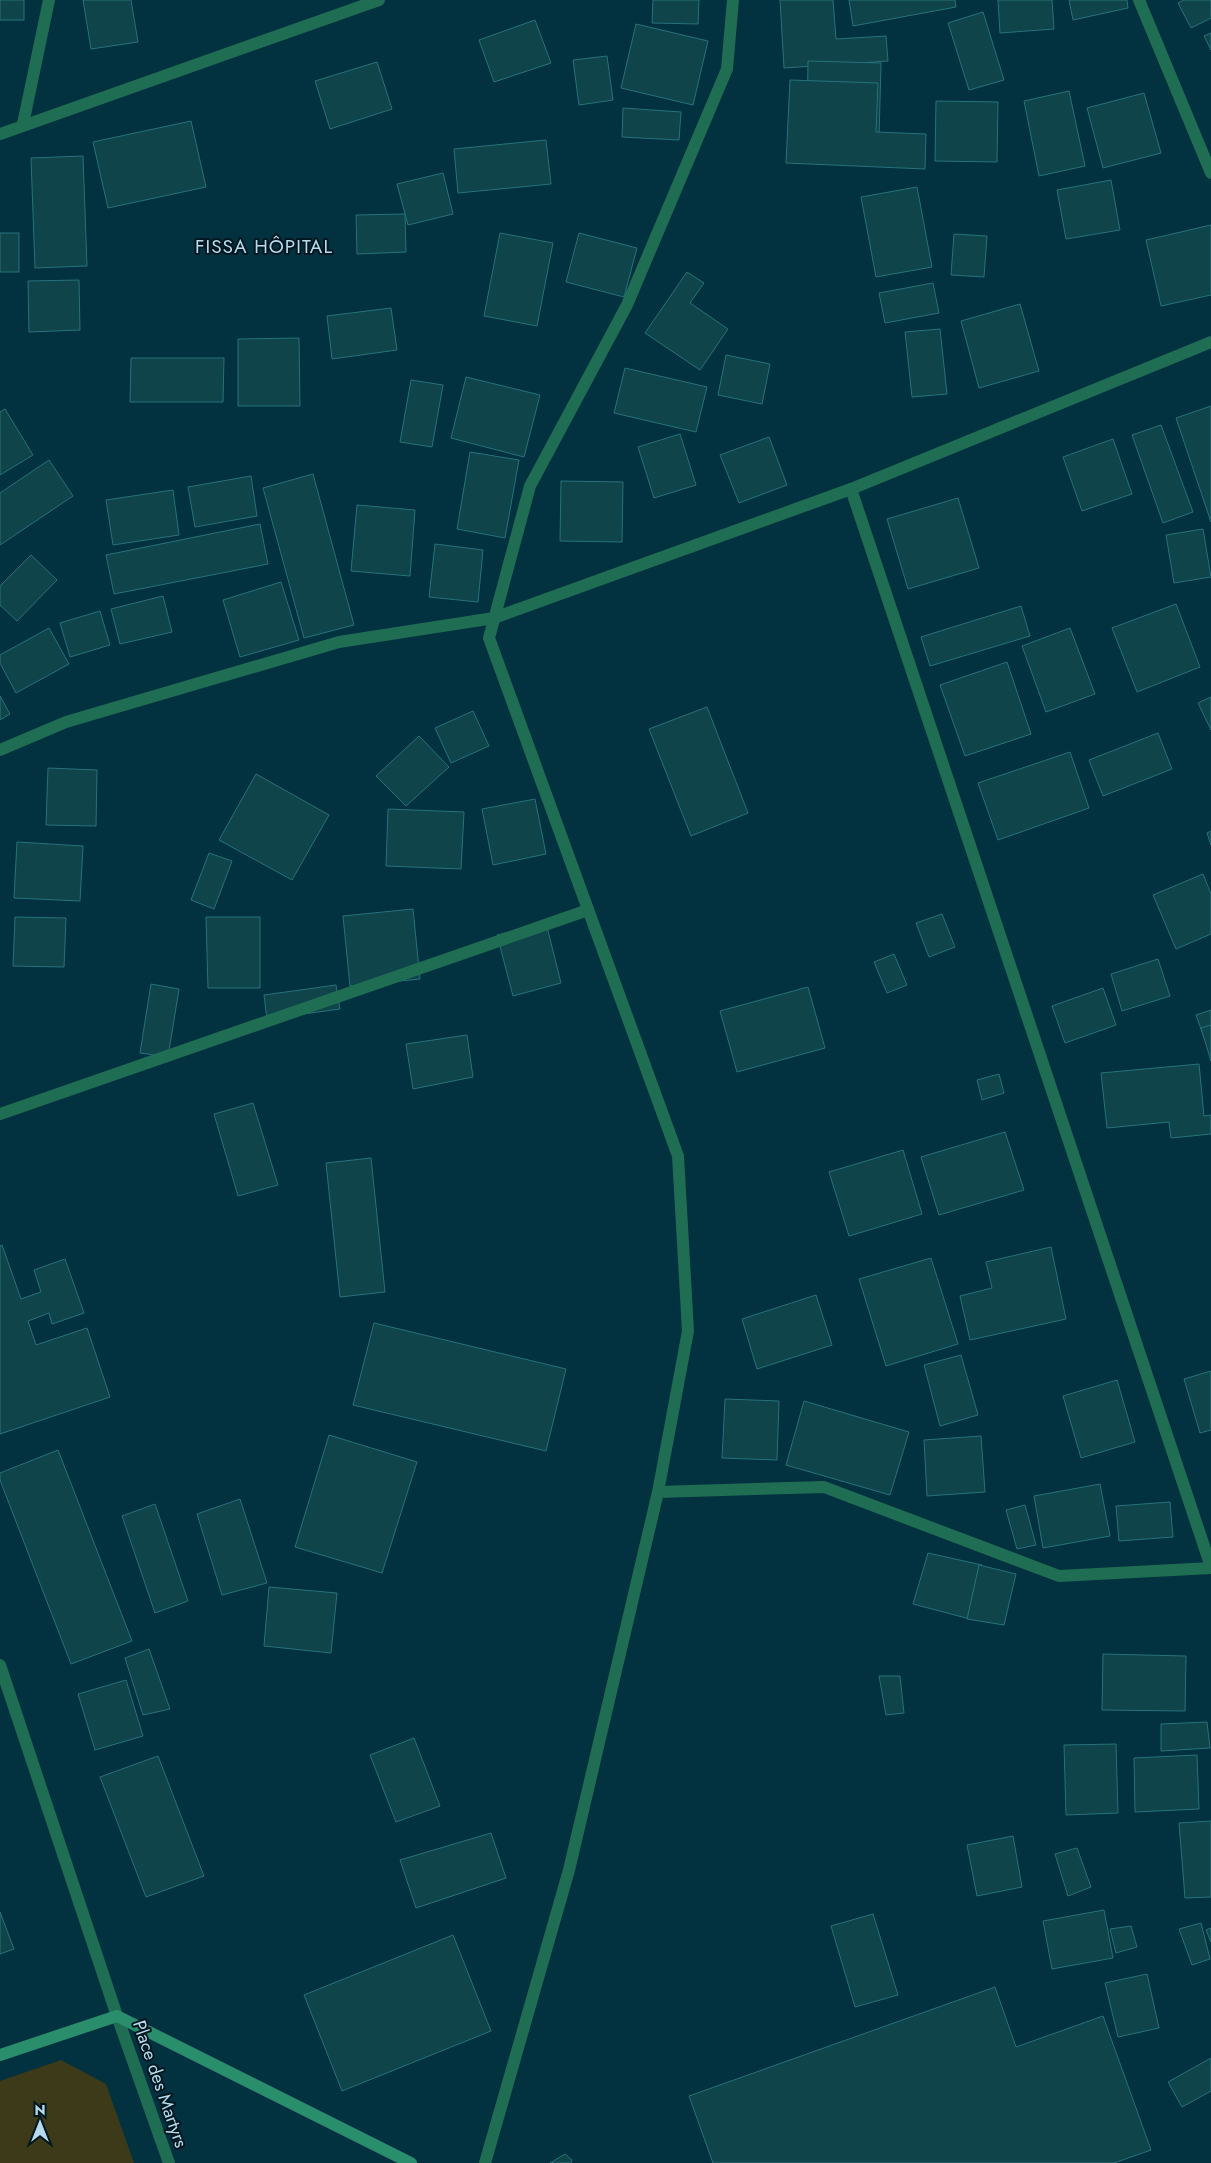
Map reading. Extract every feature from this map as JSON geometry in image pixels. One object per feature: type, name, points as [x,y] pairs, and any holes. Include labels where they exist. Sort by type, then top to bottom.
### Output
[{"type":"main road","points":[[0,2055],[117,2016],[412,2163]]},
{"type":"street","points":[[23,124],[49,0]]},
{"type":"street","points":[[0,134],[23,124],[379,0]]},
{"type":"street","points":[[485,2163],[569,1870],[658,1492],[688,1330],[678,1156],[489,638],[530,486],[627,305],[727,69],[733,0]]},
{"type":"street","points":[[1139,0],[1211,173]]},
{"type":"street","points":[[0,750],[66,722],[339,642],[494,618],[851,489],[1211,342]]},
{"type":"street","points":[[658,1492],[824,1487],[1058,1576],[1211,1568],[851,489]]},
{"type":"street","points":[[0,1114],[588,910]]},
{"type":"street","name":"Place des Martyrs","points":[[0,1665],[117,2016],[169,2163]]},
{"type":"shaded area","points":[[61,2060],[106,2084],[134,2163],[0,2163],[0,2081]]},
{"type":"building","points":[[0,0],[24,0],[24,20],[0,20]]},
{"type":"building","points":[[83,0],[131,0],[138,42],[91,49]]},
{"type":"building","points":[[653,0],[699,0],[698,24],[652,23]]},
{"type":"building","points":[[780,0],[833,0],[836,39],[886,36],[888,61],[784,68]]},
{"type":"building","points":[[849,0],[955,0],[956,7],[853,26]]},
{"type":"building","points":[[998,0],[1052,0],[1054,29],[1000,33]]},
{"type":"building","points":[[1069,0],[1127,0],[1128,8],[1073,20]]},
{"type":"building","points":[[1184,0],[1211,0],[1211,18],[1191,28],[1178,3]]},
{"type":"building","points":[[983,12],[1004,80],[969,90],[948,23]]},
{"type":"building","points":[[535,20],[551,63],[494,82],[479,40]]},
{"type":"building","points":[[636,24],[708,41],[693,105],[621,88]]},
{"type":"building","points":[[1211,33],[1211,50],[1204,36]]},
{"type":"building","points":[[607,56],[613,100],[579,105],[573,60]]},
{"type":"building","points":[[808,61],[881,63],[879,138],[807,136]]},
{"type":"building","points":[[377,62],[392,109],[330,129],[315,81]]},
{"type":"building","points":[[790,80],[878,83],[876,132],[926,134],[925,169],[786,163]]},
{"type":"building","points":[[1069,91],[1085,166],[1039,176],[1024,101]]},
{"type":"building","points":[[1144,93],[1161,153],[1103,168],[1087,108]]},
{"type":"building","points":[[936,101],[998,102],[997,162],[935,161]]},
{"type":"building","points":[[623,108],[681,112],[679,140],[622,137]]},
{"type":"building","points":[[191,121],[206,187],[108,208],[93,142]]},
{"type":"building","points":[[546,140],[551,184],[458,193],[454,149]]},
{"type":"building","points":[[83,156],[87,266],[35,268],[31,158]]},
{"type":"building","points":[[443,173],[453,214],[408,225],[397,184]]},
{"type":"building","points":[[1111,180],[1120,230],[1066,239],[1057,190]]},
{"type":"building","points":[[917,187],[932,267],[876,277],[861,197]]},
{"type":"building","points":[[405,214],[406,252],[357,254],[356,215]]},
{"type":"building","points":[[1211,225],[1211,295],[1161,306],[1146,240]]},
{"type":"building","points":[[0,233],[19,233],[19,272],[0,272]]},
{"type":"building","points":[[500,233],[553,243],[537,326],[484,316]]},
{"type":"building","points":[[579,233],[637,248],[624,297],[566,282]]},
{"type":"building","points":[[954,234],[987,236],[984,277],[951,275]]},
{"type":"building","points":[[687,272],[704,283],[690,303],[728,329],[700,370],[645,333]]},
{"type":"building","points":[[79,280],[80,330],[29,332],[28,281]]},
{"type":"building","points":[[933,283],[939,313],[885,323],[879,293]]},
{"type":"building","points":[[1020,304],[1039,371],[979,388],[961,321]]},
{"type":"building","points":[[391,308],[397,350],[332,359],[327,316]]},
{"type":"building","points":[[940,329],[947,394],[912,397],[905,332]]},
{"type":"building","points":[[299,338],[300,406],[238,406],[238,339]]},
{"type":"building","points":[[726,355],[770,364],[762,404],[718,395]]},
{"type":"building","points":[[131,358],[224,358],[223,402],[130,402]]},
{"type":"building","points":[[625,368],[707,387],[696,432],[614,413]]},
{"type":"building","points":[[466,377],[540,395],[524,457],[451,438]]},
{"type":"building","points":[[411,380],[443,385],[432,447],[400,442]]},
{"type":"building","points":[[1211,406],[1211,522],[1176,418]]},
{"type":"building","points":[[5,409],[33,455],[0,475],[0,412]]},
{"type":"building","points":[[1161,425],[1193,512],[1163,523],[1132,435]]},
{"type":"building","points":[[680,434],[696,485],[654,498],[638,447]]},
{"type":"building","points":[[769,437],[787,485],[739,503],[720,455]]},
{"type":"building","points":[[1113,439],[1132,494],[1082,511],[1063,457]]},
{"type":"building","points":[[470,452],[519,460],[505,538],[457,529]]},
{"type":"building","points":[[49,460],[73,496],[0,545],[0,493]]},
{"type":"building","points":[[313,474],[354,625],[304,638],[263,488]]},
{"type":"building","points":[[251,476],[257,516],[195,527],[188,487]]},
{"type":"building","points":[[561,481],[623,482],[622,542],[560,541]]},
{"type":"building","points":[[173,490],[179,535],[113,545],[106,500]]},
{"type":"building","points":[[958,498],[979,568],[908,589],[887,519]]},
{"type":"building","points":[[357,505],[415,510],[410,576],[351,571]]},
{"type":"building","points":[[260,524],[268,564],[114,594],[106,555]]},
{"type":"building","points":[[1203,529],[1211,577],[1174,583],[1166,535]]},
{"type":"building","points":[[435,544],[483,550],[478,602],[429,597]]},
{"type":"building","points":[[31,555],[57,580],[17,621],[0,605],[0,586]]},
{"type":"building","points":[[281,582],[299,640],[240,657],[223,600]]},
{"type":"building","points":[[163,596],[172,632],[120,644],[111,609]]},
{"type":"building","points":[[1176,604],[1200,667],[1137,692],[1112,628]]},
{"type":"building","points":[[1021,606],[1030,636],[930,666],[921,637]]},
{"type":"building","points":[[100,611],[110,645],[70,657],[60,623]]},
{"type":"building","points":[[49,628],[69,664],[16,693],[0,663],[0,655]]},
{"type":"building","points":[[1070,628],[1095,694],[1046,712],[1022,646]]},
{"type":"building","points":[[1007,662],[1031,734],[965,756],[940,685]]},
{"type":"building","points":[[0,696],[10,714],[0,720]]},
{"type":"building","points":[[1211,697],[1211,730],[1198,703]]},
{"type":"building","points":[[707,707],[748,813],[691,836],[649,729]]},
{"type":"building","points":[[473,711],[489,746],[451,763],[435,728]]},
{"type":"building","points":[[1158,733],[1172,769],[1103,796],[1089,760]]},
{"type":"building","points":[[419,736],[449,767],[406,806],[376,776]]},
{"type":"building","points":[[1070,752],[1089,808],[998,840],[978,783]]},
{"type":"building","points":[[48,768],[97,770],[96,826],[46,825]]},
{"type":"building","points":[[256,774],[329,815],[292,880],[219,840]]},
{"type":"building","points":[[535,799],[546,854],[493,865],[482,809]]},
{"type":"building","points":[[388,809],[464,812],[461,869],[386,866]]},
{"type":"building","points":[[1211,831],[1211,845],[1207,833]]},
{"type":"building","points":[[17,842],[83,846],[80,901],[14,898]]},
{"type":"building","points":[[209,853],[232,861],[214,909],[191,900]]},
{"type":"building","points":[[1203,874],[1211,894],[1211,934],[1176,949],[1153,895]]},
{"type":"building","points":[[413,909],[420,979],[350,986],[343,916]]},
{"type":"building","points":[[942,914],[955,947],[929,957],[916,923]]},
{"type":"building","points":[[15,917],[66,918],[64,967],[13,966]]},
{"type":"building","points":[[206,917],[260,917],[260,988],[208,988]]},
{"type":"building","points":[[546,923],[561,983],[513,996],[497,935]]},
{"type":"building","points":[[894,954],[907,985],[887,993],[874,962]]},
{"type":"building","points":[[1158,959],[1170,996],[1122,1011],[1111,974]]},
{"type":"building","points":[[151,984],[179,989],[168,1057],[140,1053]]},
{"type":"building","points":[[336,985],[340,1009],[267,1019],[264,995]]},
{"type":"building","points":[[808,987],[825,1048],[737,1072],[720,1011]]},
{"type":"building","points":[[1103,988],[1116,1025],[1065,1043],[1052,1006]]},
{"type":"building","points":[[1211,1010],[1211,1057],[1196,1015]]},
{"type":"building","points":[[1211,1025],[1211,1061],[1201,1028]]},
{"type":"building","points":[[467,1035],[473,1077],[413,1089],[406,1044]]},
{"type":"building","points":[[1199,1064],[1204,1116],[1211,1115],[1211,1134],[1171,1138],[1169,1122],[1107,1128],[1101,1073]]},
{"type":"building","points":[[999,1074],[1004,1093],[982,1100],[977,1080]]},
{"type":"building","points":[[253,1103],[278,1185],[238,1196],[214,1114]]},
{"type":"building","points":[[1005,1132],[1024,1190],[939,1215],[921,1157]]},
{"type":"building","points":[[903,1150],[922,1214],[849,1236],[829,1172]]},
{"type":"building","points":[[371,1158],[385,1292],[340,1297],[326,1163]]},
{"type":"building","points":[[2,1245],[21,1299],[41,1292],[34,1270],[65,1259],[84,1313],[52,1324],[49,1313],[28,1321],[36,1345],[87,1328],[110,1397],[0,1434],[0,1246]]},
{"type":"building","points":[[1051,1247],[1066,1319],[970,1340],[960,1296],[992,1288],[986,1262]]},
{"type":"building","points":[[931,1258],[958,1344],[886,1366],[859,1279]]},
{"type":"building","points":[[816,1295],[832,1345],[757,1369],[742,1319]]},
{"type":"building","points":[[374,1323],[566,1369],[546,1451],[353,1405]]},
{"type":"building","points":[[961,1355],[978,1415],[940,1426],[924,1365]]},
{"type":"building","points":[[1211,1371],[1211,1430],[1200,1433],[1184,1379]]},
{"type":"building","points":[[1117,1380],[1135,1442],[1081,1458],[1063,1396]]},
{"type":"building","points":[[725,1399],[779,1401],[777,1460],[722,1458]]},
{"type":"building","points":[[804,1401],[909,1432],[890,1495],[786,1465]]},
{"type":"building","points":[[329,1435],[417,1462],[382,1573],[295,1547]]},
{"type":"building","points":[[981,1436],[985,1492],[927,1496],[924,1440]]},
{"type":"building","points":[[58,1450],[132,1641],[71,1664],[0,1480],[0,1473]]},
{"type":"building","points":[[1100,1484],[1110,1536],[1043,1548],[1034,1496]]},
{"type":"building","points":[[240,1499],[267,1583],[222,1595],[197,1514]]},
{"type":"building","points":[[1170,1502],[1173,1537],[1119,1541],[1116,1506]]},
{"type":"building","points":[[155,1504],[188,1601],[155,1613],[122,1516]]},
{"type":"building","points":[[1025,1505],[1036,1545],[1017,1549],[1006,1510]]},
{"type":"building","points":[[928,1553],[982,1565],[970,1619],[913,1604]]},
{"type":"building","points":[[979,1565],[1016,1574],[1004,1625],[967,1619]]},
{"type":"building","points":[[269,1587],[337,1593],[331,1653],[264,1646]]},
{"type":"building","points":[[149,1649],[170,1709],[143,1715],[125,1658]]},
{"type":"building","points":[[1103,1654],[1186,1656],[1185,1711],[1102,1710]]},
{"type":"building","points":[[879,1676],[900,1676],[904,1713],[886,1715]]},
{"type":"building","points":[[126,1680],[143,1736],[95,1750],[78,1694]]},
{"type":"building","points":[[1207,1722],[1210,1748],[1161,1751],[1161,1724]]},
{"type":"building","points":[[414,1738],[440,1806],[396,1822],[370,1755]]},
{"type":"building","points":[[1116,1744],[1118,1813],[1066,1815],[1064,1745]]},
{"type":"building","points":[[1197,1755],[1199,1809],[1135,1812],[1134,1758]]},
{"type":"building","points":[[158,1756],[204,1876],[146,1897],[100,1777]]},
{"type":"building","points":[[1211,1821],[1211,1897],[1185,1898],[1179,1823]]},
{"type":"building","points":[[491,1833],[506,1878],[416,1908],[400,1860]]},
{"type":"building","points":[[1013,1836],[1022,1887],[977,1896],[967,1845]]},
{"type":"building","points":[[1077,1848],[1091,1887],[1068,1896],[1055,1854]]},
{"type":"building","points":[[1104,1910],[1113,1958],[1052,1969],[1043,1921]]},
{"type":"building","points":[[0,1912],[14,1949],[0,1954]]},
{"type":"building","points":[[873,1914],[898,1995],[855,2007],[831,1926]]},
{"type":"building","points":[[1201,1923],[1210,1959],[1192,1965],[1179,1929]]},
{"type":"building","points":[[1131,1926],[1137,1947],[1116,1953],[1110,1929]]},
{"type":"building","points":[[1211,1928],[1211,1942],[1206,1930]]},
{"type":"building","points":[[453,1935],[491,2031],[342,2091],[304,1995]]},
{"type":"building","points":[[1147,1974],[1159,2028],[1118,2037],[1105,1983]]},
{"type":"building","points":[[995,1987],[1016,2047],[1103,2016],[1151,2150],[1114,2163],[713,2163],[689,2096]]},
{"type":"building","points":[[1211,2058],[1211,2091],[1182,2107],[1168,2082]]},
{"type":"building","points":[[565,2154],[572,2160],[571,2163],[550,2163]]},
{"type":"district","name":"FISSA HÔPITAL","points":[[264,246]]}]
